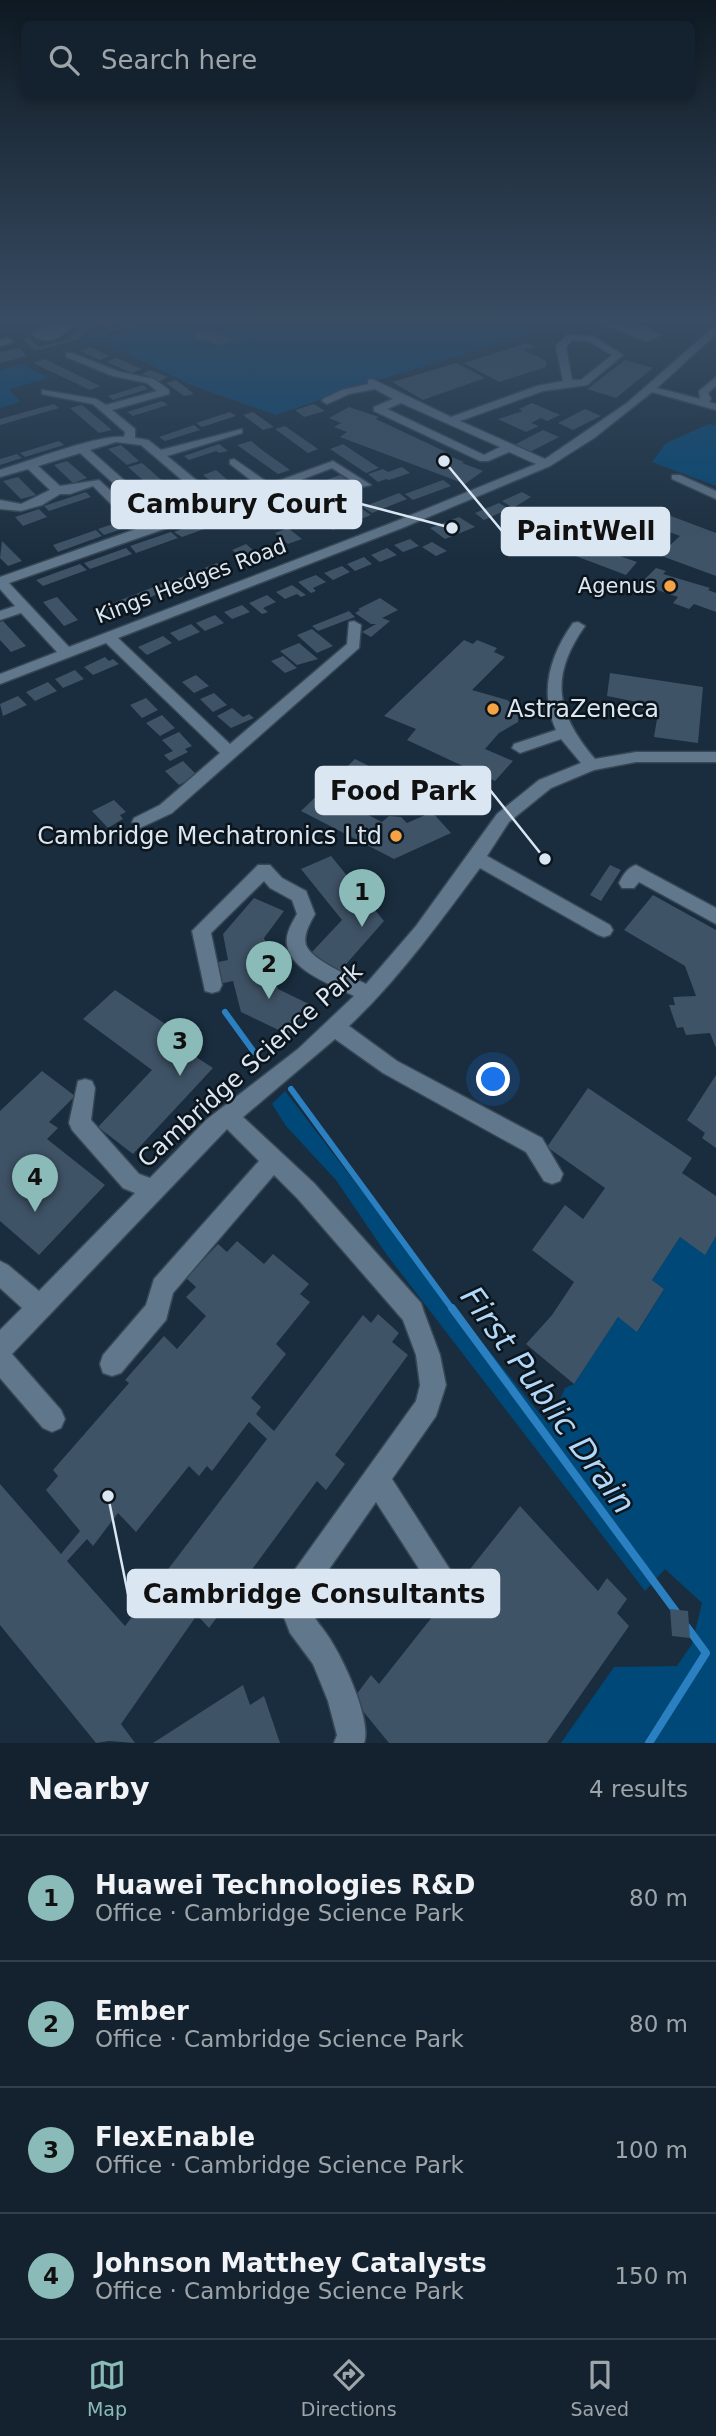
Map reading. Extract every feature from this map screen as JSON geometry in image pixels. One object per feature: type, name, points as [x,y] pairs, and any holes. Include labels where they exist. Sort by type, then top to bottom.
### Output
[{"type":"street","points":[[88,400],[106,408],[131,431],[129,439]]},
{"type":"street","points":[[106,408],[134,400]]},
{"type":"street","points":[[398,400],[378,409],[484,459],[508,448]]},
{"type":"street","points":[[404,400],[449,424],[546,464]]},
{"type":"street","points":[[433,435],[449,424],[509,400]]},
{"type":"street","name":"Kings Hedges Road","points":[[0,680],[65,652],[398,525],[546,464],[590,436],[636,400]]},
{"type":"street","points":[[692,400],[716,407]]},
{"type":"street","points":[[397,419],[413,411]]},
{"type":"street","points":[[414,427],[430,419]]},
{"type":"street","points":[[161,454],[234,435]]},
{"type":"street","points":[[451,445],[468,437]]},
{"type":"street","points":[[0,474],[115,439],[129,439],[144,442],[161,454],[208,496],[198,511],[1,582],[65,652]]},
{"type":"street","points":[[82,448],[166,524]]},
{"type":"street","points":[[233,462],[268,488]]},
{"type":"street","points":[[29,464],[57,490],[70,490],[95,482],[117,503]]},
{"type":"street","points":[[206,502],[231,502],[333,464],[365,485]]},
{"type":"street","points":[[676,477],[716,495]]},
{"type":"street","points":[[0,504],[6,509],[14,509],[52,495],[57,490]]},
{"type":"street","points":[[0,616],[23,607]]},
{"type":"street","points":[[140,822],[166,809],[354,645],[354,625]]},
{"type":"street","points":[[578,626],[559,654],[554,682],[558,718],[565,732],[591,765]]},
{"type":"street","points":[[107,636],[230,753]]},
{"type":"street","points":[[520,748],[565,732]]},
{"type":"street","name":"Cambridge Science Park","points":[[0,1349],[152,1190],[228,1116],[305,1055],[369,995],[423,931],[503,818],[545,784],[591,765],[636,757],[716,757]]},
{"type":"street","points":[[477,858],[604,930]]},
{"type":"street","points":[[212,985],[201,931],[264,870],[276,883],[300,896],[306,914],[298,929],[296,945],[306,961],[369,995]]},
{"type":"street","points":[[628,883],[636,872],[716,916]]},
{"type":"street","points":[[335,1027],[390,1067],[534,1145],[552,1174]]},
{"type":"street","points":[[85,1088],[80,1123],[131,1181],[152,1190]]},
{"type":"street","points":[[228,1116],[331,1217],[412,1312],[428,1355],[433,1385],[427,1407],[291,1599],[300,1623],[323,1654],[343,1700],[352,1735],[349,1743]]},
{"type":"street","points":[[112,1364],[157,1311],[162,1287],[272,1161]]},
{"type":"street","points":[[0,1273],[39,1306]]},
{"type":"street","points":[[0,1359],[52,1419]]},
{"type":"street","points":[[376,1479],[451,1593]]},
{"type":"shaded area","points":[[0,400],[20,402],[0,408]]},
{"type":"shaded area","points":[[234,400],[319,400],[276,415]]},
{"type":"shaded area","points":[[709,424],[716,425],[716,486],[652,462],[666,443]]},
{"type":"shaded area","points":[[285,1091],[401,1242],[549,1425],[565,1388],[574,1384],[618,1317],[638,1331],[664,1289],[652,1280],[680,1237],[705,1254],[716,1236],[716,1743],[561,1743],[614,1667],[677,1666],[692,1644],[702,1603],[665,1569],[645,1591],[387,1255],[336,1180],[286,1126],[272,1104]]},
{"type":"building","points":[[162,401],[168,405],[133,416],[127,412]]},
{"type":"building","points":[[532,403],[560,415],[547,421],[541,418],[531,423],[539,426],[526,432],[498,419],[523,411],[519,409]]},
{"type":"building","points":[[54,404],[59,408],[0,425],[0,419]]},
{"type":"building","points":[[314,404],[325,411],[304,417],[295,410]]},
{"type":"building","points":[[82,405],[112,430],[99,433],[70,408]]},
{"type":"building","points":[[349,407],[379,417],[376,419],[483,471],[465,484],[340,437],[347,432],[334,427],[341,423],[329,418]]},
{"type":"building","points":[[585,409],[601,416],[573,430],[558,423]]},
{"type":"building","points":[[230,412],[236,416],[202,427],[196,423]]},
{"type":"building","points":[[253,412],[274,427],[263,430],[243,415]]},
{"type":"building","points":[[194,425],[200,430],[165,441],[159,437]]},
{"type":"building","points":[[285,426],[318,449],[308,453],[275,429]]},
{"type":"building","points":[[543,430],[559,437],[530,452],[514,445]]},
{"type":"building","points":[[59,441],[64,445],[25,457],[20,453]]},
{"type":"building","points":[[251,441],[290,470],[278,474],[237,445]]},
{"type":"building","points":[[219,444],[228,451],[216,451],[189,460],[184,456]]},
{"type":"building","points":[[343,444],[379,468],[366,473],[330,449]]},
{"type":"building","points":[[121,445],[139,461],[127,465],[108,449]]},
{"type":"building","points":[[17,454],[22,458],[0,465],[0,459]]},
{"type":"building","points":[[67,461],[87,478],[73,483],[54,465]]},
{"type":"building","points":[[142,463],[166,484],[153,489],[128,467]]},
{"type":"building","points":[[402,467],[410,473],[389,480],[378,482],[368,474],[383,469],[388,472]]},
{"type":"building","points":[[216,470],[237,488],[225,492],[203,475]]},
{"type":"building","points":[[340,475],[348,481],[294,500],[286,495]]},
{"type":"building","points":[[18,477],[36,495],[21,499],[3,481]]},
{"type":"building","points":[[443,480],[451,486],[413,500],[405,494]]},
{"type":"building","points":[[86,492],[91,497],[49,511],[44,506]]},
{"type":"building","points":[[522,492],[531,497],[513,508],[502,501]]},
{"type":"building","points":[[399,493],[407,499],[372,513],[363,507]]},
{"type":"building","points":[[499,503],[509,509],[484,520],[475,513]]},
{"type":"building","points":[[39,509],[47,517],[23,526],[15,517]]},
{"type":"building","points":[[362,509],[371,515],[333,530],[325,524]]},
{"type":"building","points":[[140,515],[146,521],[104,535],[98,529]]},
{"type":"building","points":[[671,516],[716,533],[716,576],[659,555],[680,536],[659,528]]},
{"type":"building","points":[[214,517],[221,523],[182,537],[174,532]]},
{"type":"building","points":[[459,517],[475,527],[445,539],[430,528]]},
{"type":"building","points":[[288,528],[302,539],[288,544],[275,533]]},
{"type":"building","points":[[96,530],[102,536],[58,552],[53,545]]},
{"type":"building","points":[[171,532],[178,538],[136,553],[130,546]]},
{"type":"building","points":[[410,539],[419,546],[403,552],[394,545]]},
{"type":"building","points":[[2,541],[22,561],[8,566],[0,558]]},
{"type":"building","points":[[432,542],[447,551],[436,556],[422,547]]},
{"type":"building","points":[[246,544],[259,555],[245,561],[232,550]]},
{"type":"building","points":[[583,545],[637,562],[626,575],[573,555]]},
{"type":"building","points":[[126,548],[132,554],[90,569],[84,563]]},
{"type":"building","points":[[387,548],[397,555],[380,562],[371,555]]},
{"type":"building","points":[[364,557],[372,564],[355,571],[347,564]]},
{"type":"building","points":[[217,563],[225,570],[182,586],[174,580]]},
{"type":"building","points":[[80,564],[87,570],[43,586],[36,580]]},
{"type":"building","points":[[342,566],[350,572],[333,580],[324,573]]},
{"type":"building","points":[[656,568],[666,571],[663,574],[710,588],[708,590],[716,593],[716,612],[694,604],[689,609],[673,603],[678,597],[640,584]]},
{"type":"building","points":[[316,575],[326,582],[313,588],[316,591],[311,593],[298,582]]},
{"type":"building","points":[[169,581],[176,587],[110,613],[103,607]]},
{"type":"building","points":[[292,585],[306,595],[301,597],[297,594],[285,599],[276,592]]},
{"type":"building","points":[[267,595],[276,602],[263,608],[268,612],[262,614],[249,603]]},
{"type":"building","points":[[57,597],[78,620],[64,626],[43,602]]},
{"type":"building","points":[[380,598],[398,610],[382,618],[390,621],[371,637],[362,632],[376,624],[371,624],[355,613]]},
{"type":"building","points":[[242,605],[250,612],[232,619],[224,612]]},
{"type":"building","points":[[349,611],[355,617],[318,631],[312,626]]},
{"type":"building","points":[[215,615],[224,623],[205,631],[196,623]]},
{"type":"building","points":[[3,621],[26,646],[11,652],[0,640],[0,622]]},
{"type":"building","points":[[191,624],[200,632],[179,641],[170,633]]},
{"type":"building","points":[[312,629],[333,646],[317,653],[297,635]]},
{"type":"building","points":[[163,636],[172,643],[147,655],[138,647]]},
{"type":"building","points":[[464,640],[473,644],[477,640],[497,648],[494,652],[505,657],[472,690],[507,700],[519,713],[518,722],[499,733],[485,749],[513,761],[495,781],[407,740],[416,729],[384,716]]},
{"type":"building","points":[[299,643],[318,659],[297,665],[280,651]]},
{"type":"building","points":[[283,656],[297,668],[285,673],[271,661]]},
{"type":"building","points":[[105,657],[119,664],[93,675],[84,667]]},
{"type":"building","points":[[75,670],[84,679],[63,688],[55,679]]},
{"type":"building","points":[[610,673],[703,687],[698,743],[654,737],[657,719],[647,715],[637,702],[607,696]]},
{"type":"building","points":[[196,675],[209,686],[194,693],[182,682]]},
{"type":"building","points":[[48,682],[57,691],[35,701],[26,692]]},
{"type":"building","points":[[214,693],[227,705],[213,712],[200,699]]},
{"type":"building","points":[[18,696],[27,705],[3,716],[0,704]]},
{"type":"building","points":[[146,698],[158,710],[142,718],[130,705]]},
{"type":"building","points":[[232,708],[243,717],[249,714],[254,718],[231,728],[217,716]]},
{"type":"building","points":[[162,715],[175,728],[160,736],[146,723]]},
{"type":"building","points":[[179,732],[192,746],[185,749],[188,752],[170,761],[164,755],[173,751],[162,740]]},
{"type":"building","points":[[355,759],[381,772],[349,805],[382,822],[389,816],[401,817],[407,823],[432,812],[451,833],[394,859],[301,811]]},
{"type":"building","points":[[183,761],[197,775],[179,785],[165,771]]},
{"type":"building","points":[[114,800],[126,812],[120,815],[123,819],[108,828],[92,811]]},
{"type":"building","points":[[331,856],[384,921],[340,971],[311,953],[342,920],[301,869]]},
{"type":"building","points":[[610,865],[621,870],[601,901],[590,895]]},
{"type":"building","points":[[653,895],[716,930],[716,1048],[710,1033],[686,1035],[683,1027],[677,1028],[669,1005],[675,1005],[673,997],[696,996],[685,966],[624,930]]},
{"type":"building","points":[[254,898],[284,911],[264,938],[267,947],[274,946],[283,976],[275,979],[278,989],[311,1005],[289,1035],[241,1012],[233,981],[219,984],[214,963],[228,960],[223,934]]},
{"type":"building","points":[[115,990],[186,1038],[179,1046],[213,1068],[133,1154],[98,1127],[152,1070],[83,1019]]},
{"type":"building","points":[[42,1071],[75,1096],[49,1122],[58,1128],[47,1139],[105,1185],[39,1255],[0,1221],[0,1111]]},
{"type":"building","points":[[716,1075],[716,1148],[702,1138],[705,1133],[687,1120]]},
{"type":"building","points":[[588,1088],[692,1158],[682,1173],[716,1196],[716,1236],[705,1255],[680,1237],[652,1280],[664,1289],[637,1332],[618,1317],[574,1384],[526,1344],[552,1315],[574,1282],[532,1250],[565,1205],[583,1219],[605,1188],[547,1147]]},
{"type":"building","points":[[237,1241],[264,1264],[273,1254],[309,1284],[300,1294],[310,1302],[276,1344],[286,1354],[251,1398],[261,1407],[256,1414],[274,1431],[363,1315],[371,1323],[378,1314],[399,1333],[392,1342],[408,1355],[335,1455],[345,1464],[326,1490],[317,1481],[209,1628],[197,1615],[121,1724],[135,1743],[96,1743],[0,1625],[0,1484],[61,1554],[80,1531],[46,1490],[58,1476],[53,1470],[129,1383],[125,1380],[164,1336],[177,1349],[206,1316],[186,1297],[196,1287],[186,1278],[218,1244],[227,1252]],"holes":[[[249,1422],[267,1439],[125,1626],[67,1561],[87,1539],[93,1546],[118,1513],[136,1532],[189,1466],[199,1476],[207,1466],[212,1471]]]},
{"type":"building","points":[[520,1506],[598,1591],[607,1578],[627,1599],[617,1613],[629,1626],[547,1743],[389,1743],[353,1699],[371,1675],[379,1684]]},
{"type":"building","points":[[670,1609],[688,1611],[690,1638],[672,1636]]},
{"type":"building","points":[[243,1685],[250,1705],[264,1696],[280,1743],[153,1743]]},
{"type":"waterway","points":[[225,1012],[254,1052]]},
{"type":"waterway","name":"First Public Drain","points":[[291,1089],[453,1310]]},
{"type":"waterway","name":"First Public Drain","points":[[452,1308],[677,1613]]},
{"type":"waterway","name":"First Public Drain","points":[[649,1743],[706,1653],[687,1627]]},
{"type":"place","name":"PaintWell","points":[[444,461]]},
{"type":"place","name":"Cambury Court","points":[[452,528]]},
{"type":"place","name":"Agenus","points":[[670,586]]},
{"type":"place","name":"AstraZeneca","points":[[493,709]]},
{"type":"place","name":"Cambridge Mechatronics Ltd","points":[[396,836]]},
{"type":"place","name":"Food Park","points":[[545,859]]},
{"type":"place","name":"Huawei Technologies R&D","points":[[362,927]]},
{"type":"place","name":"Ember","points":[[269,999]]},
{"type":"place","name":"FlexEnable","points":[[180,1076]]},
{"type":"place","name":"Johnson Matthey Catalysts","points":[[35,1212]]},
{"type":"place","name":"Cambridge Consultants","points":[[108,1496]]}]
